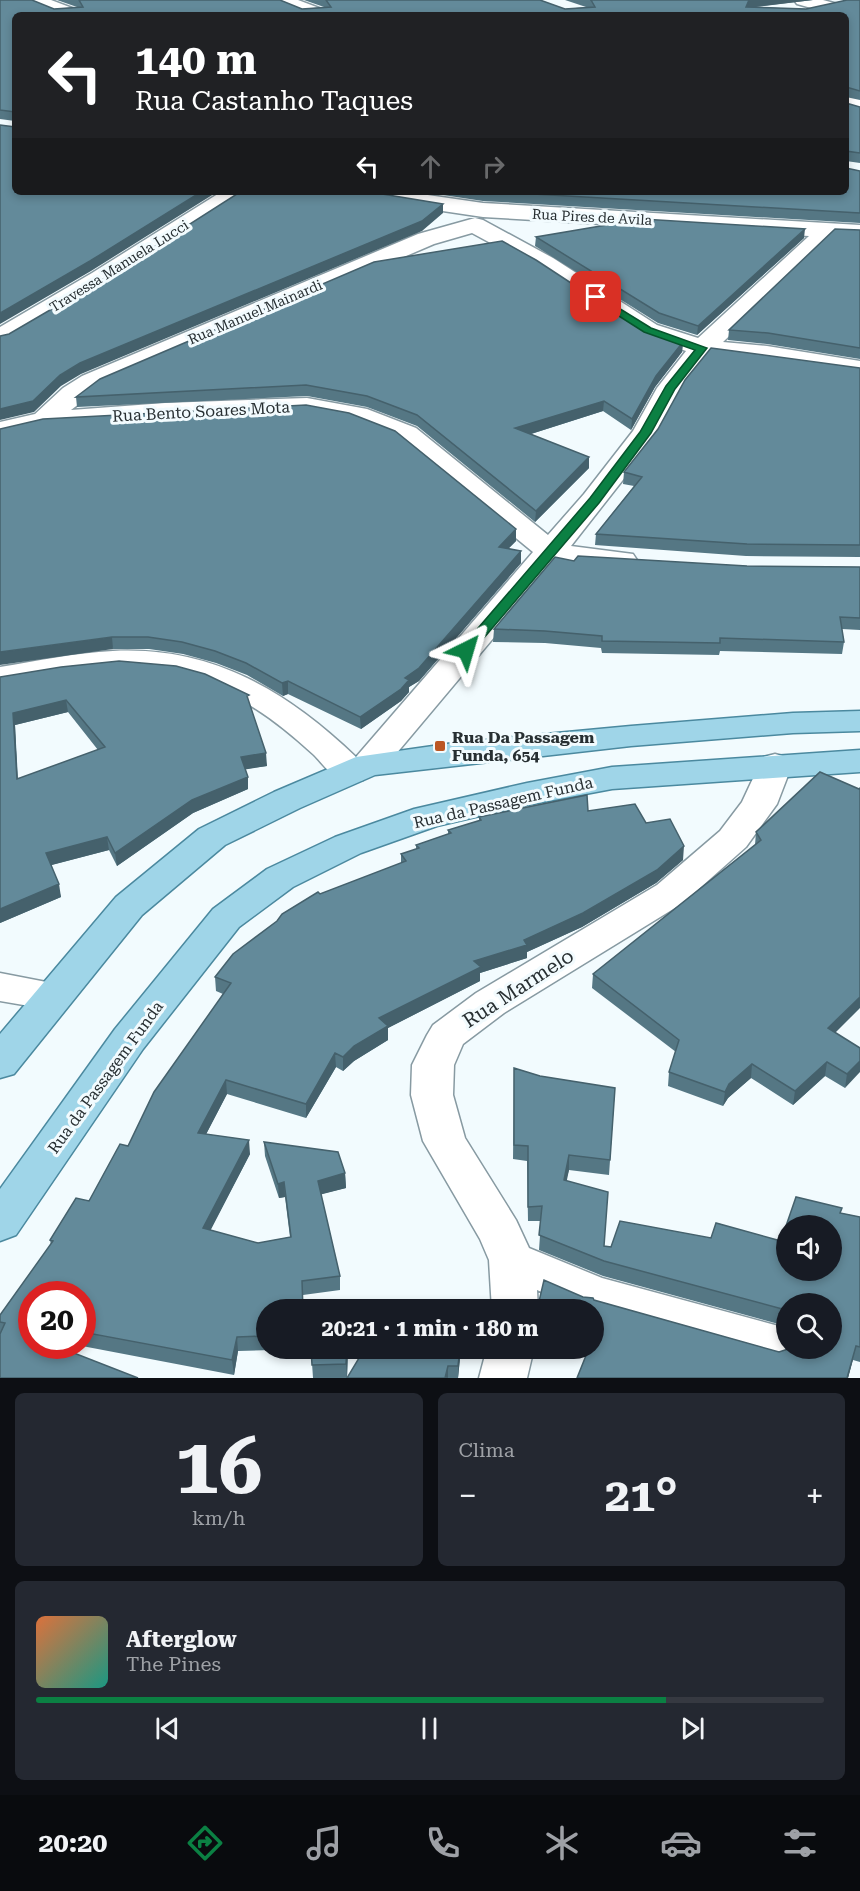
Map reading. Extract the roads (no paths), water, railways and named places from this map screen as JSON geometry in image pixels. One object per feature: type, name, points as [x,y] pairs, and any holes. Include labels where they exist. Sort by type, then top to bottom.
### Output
[{"type":"main road","points":[[0,1063],[129,906],[212,837],[287,800],[359,769],[460,753],[631,736],[793,723],[860,721]]},
{"type":"main road","name":"Rua da Passagem Funda","points":[[0,1223],[129,1039],[226,918],[280,878],[348,845],[427,817],[527,794],[612,778],[775,765],[860,761]]},
{"type":"street","points":[[34,0],[66,12]]},
{"type":"street","points":[[281,0],[312,12]]},
{"type":"street","points":[[802,0],[845,12]]},
{"type":"street","points":[[787,11],[826,7],[856,0]]},
{"type":"street","name":"Travessa Manuela Lucci","points":[[0,338],[101,278],[231,195]]},
{"type":"street","name":"Rua Pires de Avila","points":[[376,195],[479,218],[860,232]]},
{"type":"street","points":[[479,218],[545,264],[648,330],[702,348],[767,354],[860,369]]},
{"type":"street","name":"Rua Manuel Mainardi","points":[[44,420],[72,394],[91,382],[479,218]]},
{"type":"street","points":[[0,677],[127,660],[162,662],[193,668],[225,677],[281,710],[359,769],[594,500],[639,441],[670,388],[702,348],[821,238],[825,230]]},
{"type":"street","name":"Rua Bento Soares Mota","points":[[0,430],[44,420],[307,406],[357,414],[406,434],[480,493],[525,533],[551,551],[579,557],[653,562]]},
{"type":"street","name":"Rua Marmelo","points":[[514,1299],[512,1260],[500,1233],[444,1141],[432,1095],[433,1065],[447,1035],[490,1003],[670,894],[733,839],[759,804],[775,765]]},
{"type":"street","points":[[0,987],[53,996]]},
{"type":"street","points":[[512,1260],[593,1294],[776,1345]]},
{"type":"street","points":[[503,1378],[508,1359]]},
{"type":"place","name":"Rua Da Passagem Funda, 654","points":[[440,746]]}]
